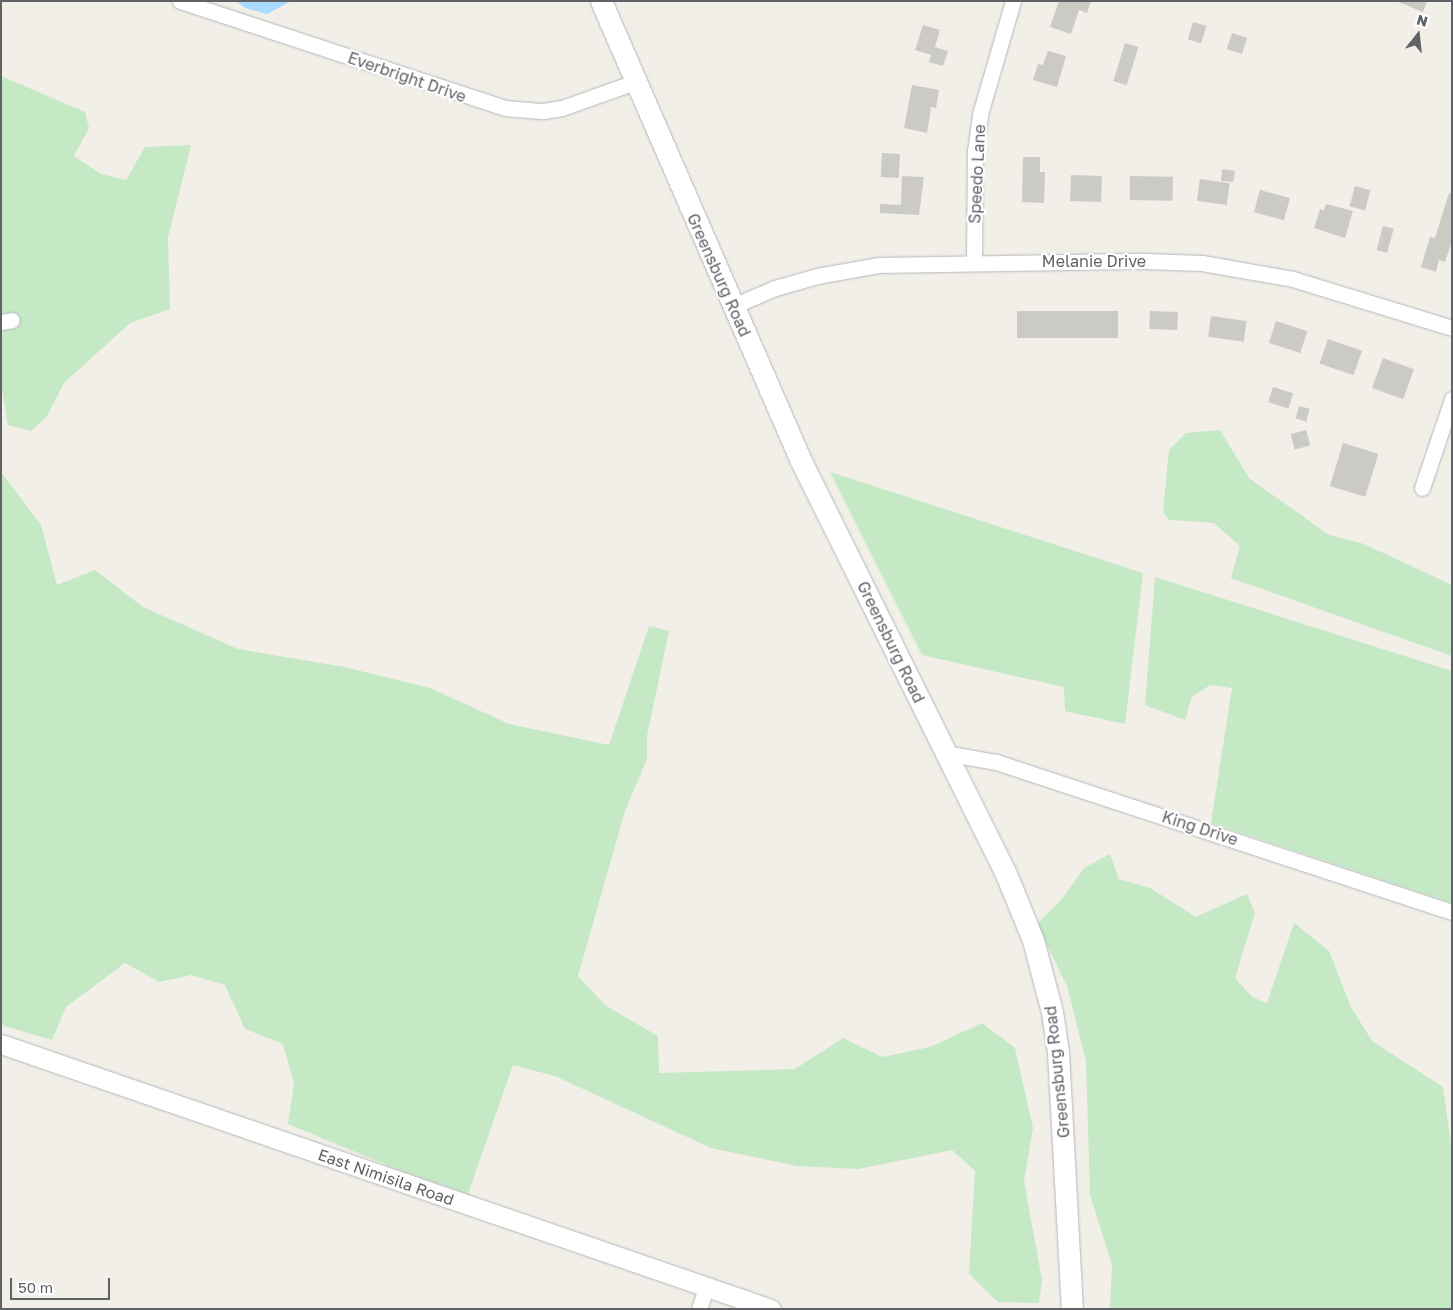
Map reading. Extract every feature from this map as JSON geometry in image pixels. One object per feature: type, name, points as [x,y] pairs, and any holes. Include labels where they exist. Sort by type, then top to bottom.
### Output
[{"type":"main road","name":"Greensburg Road","points":[[601,1],[800,459],[1021,908],[1042,971],[1052,1012],[1063,1101],[1072,1309]]},
{"type":"street","name":"Everbright Drive","points":[[180,1],[505,108],[542,111],[562,108],[635,82]]},
{"type":"street","name":"Speedo Lane","points":[[974,262],[975,151],[980,114],[1013,1]]},
{"type":"street","name":"Melanie Drive","points":[[733,306],[775,288],[848,269],[878,265],[974,262],[1146,261],[1211,264],[1293,279],[1452,328]]},
{"type":"street","points":[[1422,488],[1452,399]]},
{"type":"street","name":"King Drive","points":[[945,752],[971,755],[1004,764],[1452,912]]},
{"type":"street","name":"East Nimisila Road","points":[[1,1044],[771,1309]]},
{"type":"street","points":[[699,1309],[706,1287]]},
{"type":"green space","points":[[1,76],[85,112],[89,128],[74,156],[101,174],[126,180],[145,147],[191,145],[168,237],[170,309],[130,323],[64,383],[47,416],[31,431],[8,425],[1,384]]},
{"type":"green space","points":[[1220,430],[1249,478],[1329,535],[1364,544],[1452,585],[1452,656],[1231,578],[1240,546],[1214,523],[1169,520],[1163,512],[1169,450],[1186,433]]},
{"type":"green space","points":[[1,472],[41,525],[57,585],[95,570],[143,607],[238,649],[344,667],[430,688],[509,724],[609,745],[649,626],[669,631],[647,736],[647,759],[625,811],[578,976],[606,1006],[658,1036],[659,1073],[795,1069],[843,1038],[882,1057],[930,1047],[982,1023],[1015,1048],[1033,1128],[1024,1181],[1042,1280],[1039,1303],[998,1302],[969,1274],[975,1171],[952,1150],[858,1169],[797,1166],[711,1148],[555,1076],[513,1065],[468,1194],[401,1171],[288,1124],[294,1084],[283,1044],[245,1029],[225,985],[191,975],[159,982],[125,963],[66,1007],[52,1040],[1,1025]]},
{"type":"green space","points":[[830,472],[1143,573],[1125,724],[1065,711],[1064,687],[922,655]]},
{"type":"green space","points":[[1155,577],[1452,671],[1452,903],[1211,823],[1232,688],[1210,685],[1192,697],[1185,720],[1145,705]]},
{"type":"green space","points":[[1110,854],[1119,879],[1150,888],[1196,917],[1247,894],[1255,913],[1235,978],[1252,997],[1267,1003],[1294,923],[1329,951],[1351,1007],[1372,1041],[1443,1087],[1452,1152],[1452,1309],[1110,1309],[1112,1265],[1090,1195],[1086,1061],[1067,986],[1037,924],[1062,899],[1084,868]]},
{"type":"water","points":[[236,1],[291,1],[267,14],[245,8]]},
{"type":"building","points":[[1059,1],[1091,1],[1087,13],[1079,10],[1071,34],[1050,27]]},
{"type":"building","points":[[1396,1],[1427,1],[1423,12]]},
{"type":"building","points":[[1193,22],[1206,26],[1201,43],[1188,39]]},
{"type":"building","points":[[923,25],[940,30],[935,47],[948,51],[943,66],[929,62],[931,55],[915,50]]},
{"type":"building","points":[[1232,33],[1247,38],[1242,54],[1227,49]]},
{"type":"building","points":[[1125,43],[1138,47],[1127,85],[1113,81]]},
{"type":"building","points":[[1048,51],[1066,56],[1057,87],[1033,80],[1038,64],[1043,65]]},
{"type":"building","points":[[912,85],[939,90],[936,108],[931,107],[927,133],[904,128]]},
{"type":"building","points":[[882,153],[900,154],[899,178],[881,177]]},
{"type":"building","points":[[1023,157],[1040,157],[1040,172],[1045,172],[1044,203],[1022,202]]},
{"type":"building","points":[[1222,169],[1235,171],[1233,182],[1221,181]]},
{"type":"building","points":[[1071,175],[1102,176],[1101,202],[1070,201]]},
{"type":"building","points":[[902,176],[924,177],[919,215],[880,213],[880,204],[901,205]]},
{"type":"building","points":[[1130,176],[1173,177],[1173,201],[1130,200]]},
{"type":"building","points":[[1200,179],[1230,183],[1227,205],[1197,201]]},
{"type":"building","points":[[1355,186],[1370,190],[1365,210],[1350,206]]},
{"type":"building","points":[[1260,190],[1290,198],[1284,220],[1254,212]]},
{"type":"building","points":[[1449,193],[1452,194],[1452,241],[1445,262],[1439,260],[1436,272],[1421,267],[1430,237],[1435,238]]},
{"type":"building","points":[[1326,204],[1353,211],[1345,238],[1314,228],[1320,209],[1324,210]]},
{"type":"building","points":[[1383,226],[1394,229],[1387,253],[1377,250]]},
{"type":"building","points":[[1017,311],[1118,311],[1118,338],[1017,338]]},
{"type":"building","points":[[1150,311],[1178,312],[1177,330],[1149,329]]},
{"type":"building","points":[[1211,316],[1247,321],[1244,342],[1208,337]]},
{"type":"building","points":[[1276,321],[1307,331],[1300,353],[1269,343]]},
{"type":"building","points":[[1328,339],[1362,351],[1354,375],[1320,364]]},
{"type":"building","points":[[1383,358],[1414,369],[1403,399],[1372,388]]},
{"type":"building","points":[[1273,387],[1293,393],[1288,408],[1268,402]]},
{"type":"building","points":[[1299,406],[1310,409],[1306,421],[1296,419]]},
{"type":"building","points":[[1306,430],[1310,445],[1295,450],[1291,434]]},
{"type":"building","points":[[1343,443],[1378,454],[1365,497],[1330,486]]}]
